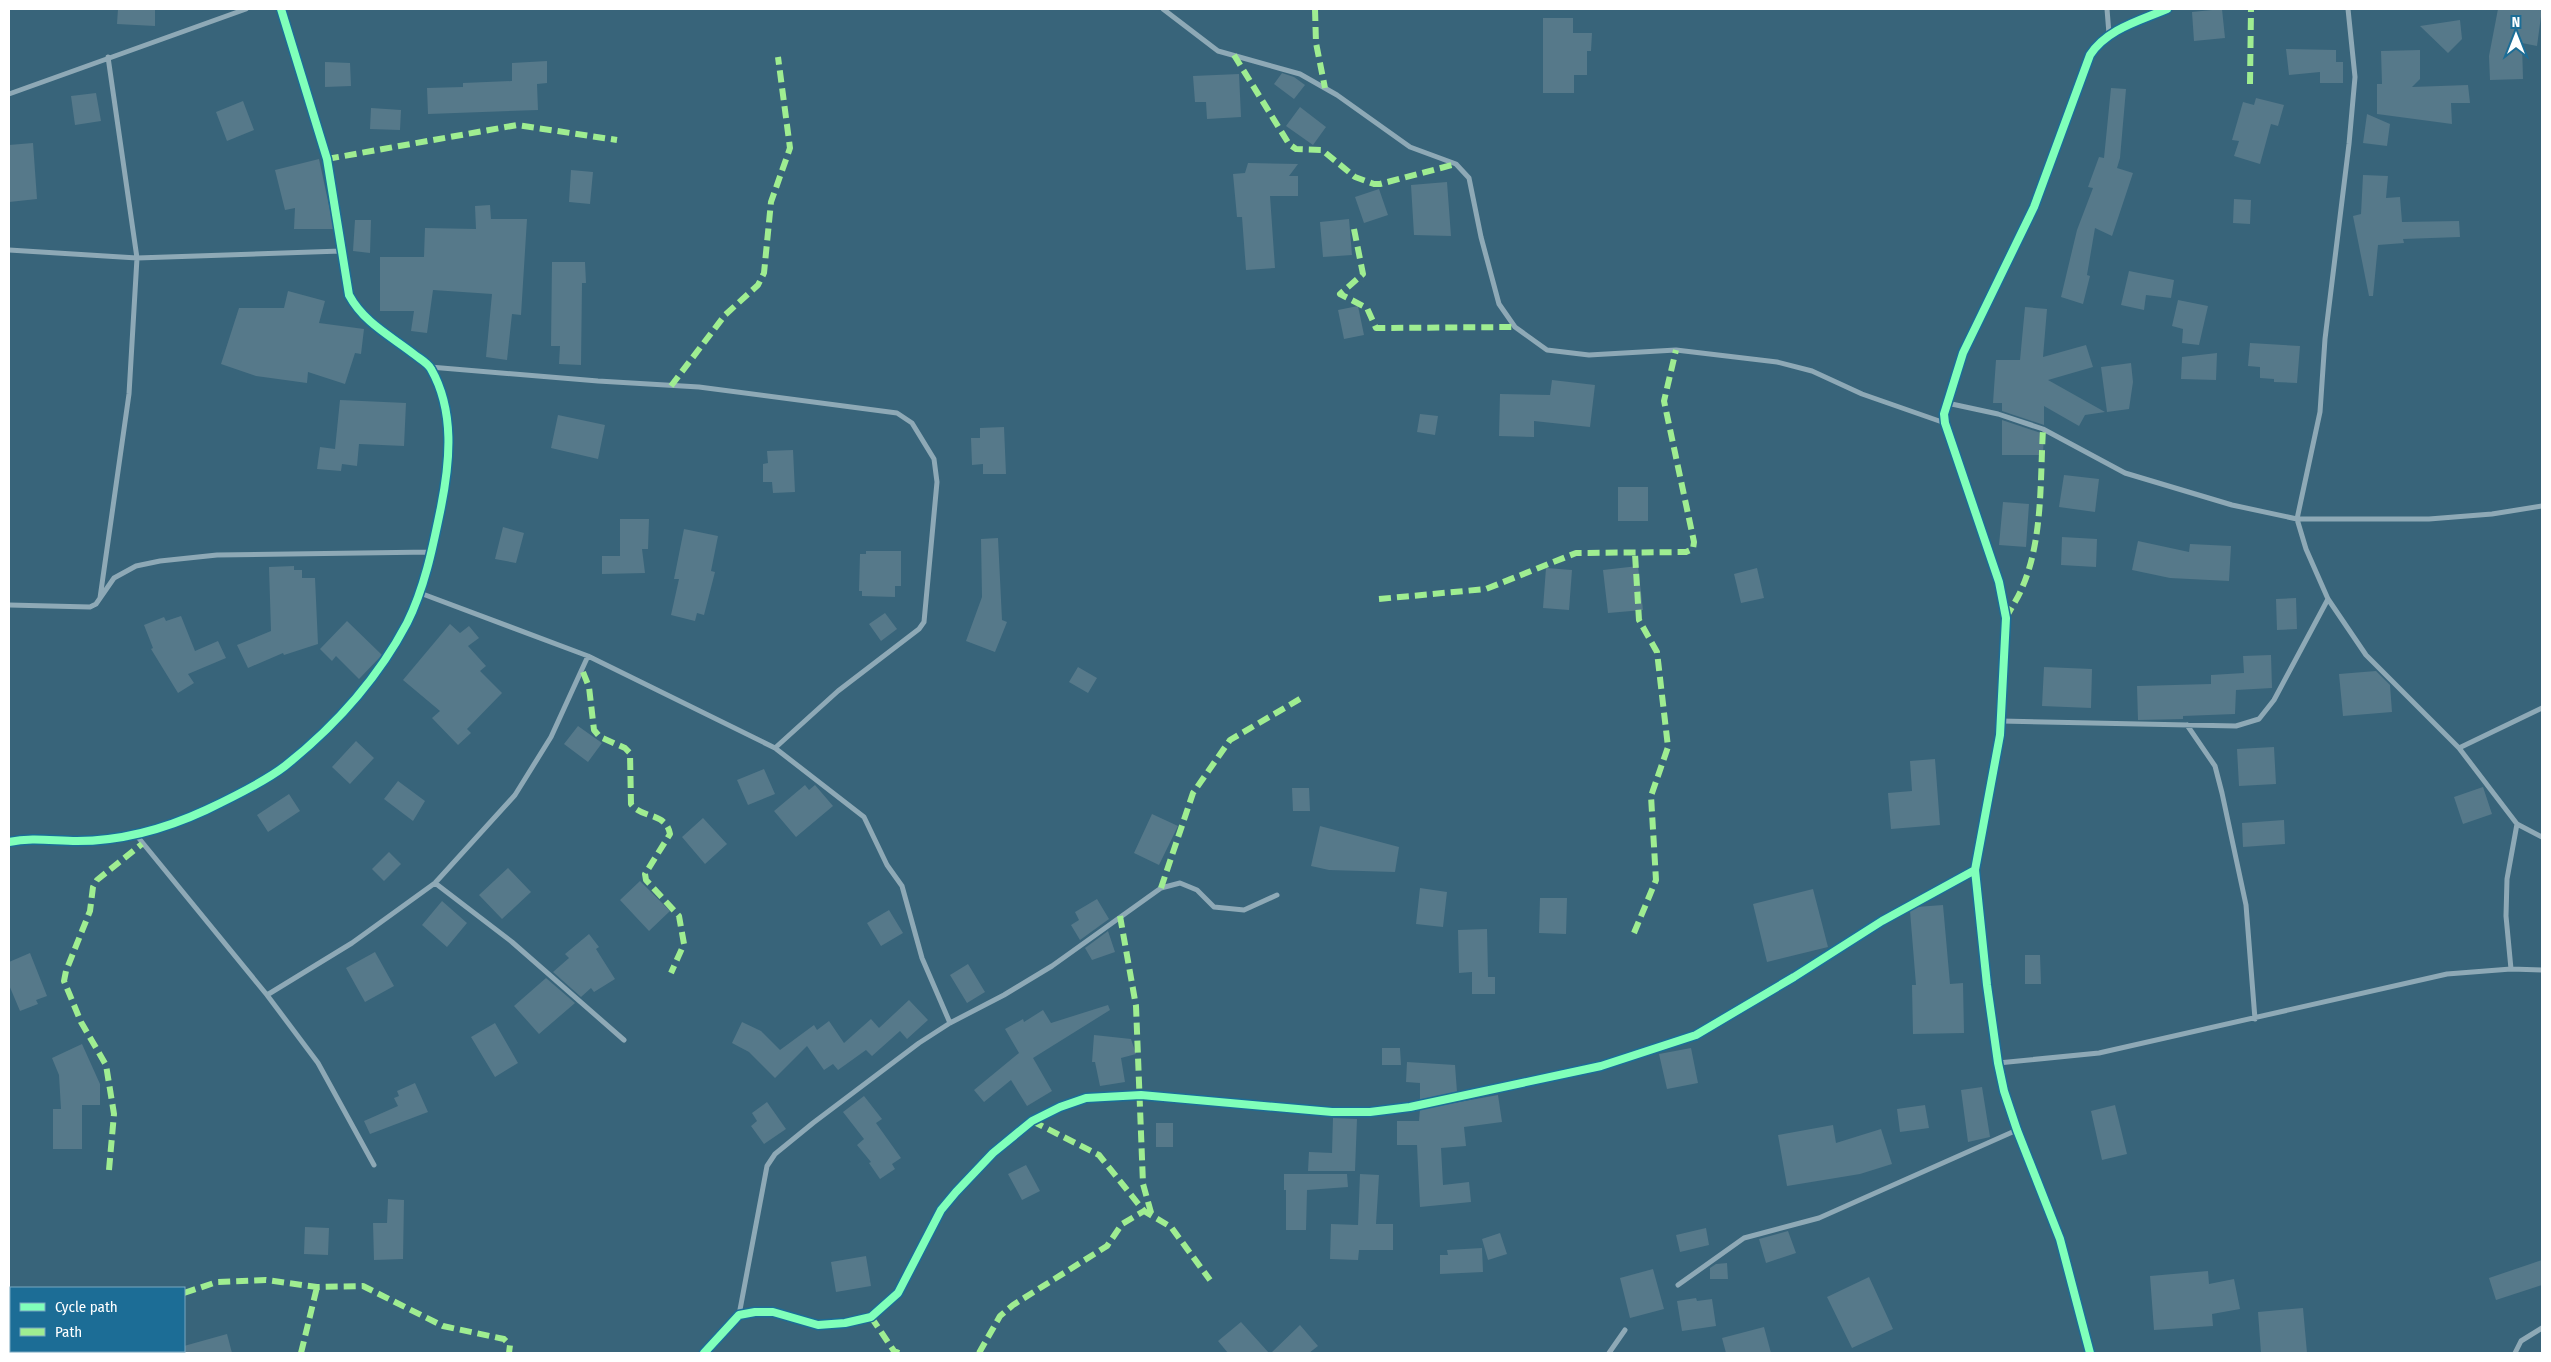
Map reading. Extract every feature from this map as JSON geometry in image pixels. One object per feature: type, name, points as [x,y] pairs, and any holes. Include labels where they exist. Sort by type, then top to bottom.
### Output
[{"type":"street","points":[[9,94],[246,9]]},
{"type":"street","points":[[9,842],[26,839],[78,841],[137,836],[205,810],[283,767],[336,720],[377,672],[407,622],[420,593],[432,552],[449,468],[448,429],[442,396],[430,367],[358,312],[349,296],[327,159],[281,9]]},
{"type":"street","points":[[1163,9],[1218,51],[1300,74],[1337,95],[1410,147],[1456,164],[1469,178],[1481,237],[1499,304],[1515,327],[1547,350],[1589,355],[1676,350],[1777,362],[1812,371],[1862,394],[1945,423]]},
{"type":"street","points":[[2107,9],[2108,34]]},
{"type":"street","points":[[2090,1353],[2060,1239],[2004,1091],[1998,1062],[1987,985],[1975,870],[2001,721],[2006,618],[1999,582],[1945,423],[1946,403],[1963,353],[2034,207],[2090,55],[2097,44],[2108,34],[2167,9]]},
{"type":"street","points":[[2348,9],[2355,77],[2349,144],[2329,302],[2320,412],[2297,519],[2306,549],[2328,599],[2366,655],[2459,748],[2516,824],[2542,837]]},
{"type":"street","points":[[100,598],[129,394],[137,258],[108,57]]},
{"type":"street","points":[[9,250],[137,258],[341,251]]},
{"type":"street","points":[[430,367],[598,381],[699,387],[898,413],[912,423],[934,459],[937,482],[924,622],[919,629],[838,691],[775,748]]},
{"type":"street","points":[[1946,403],[1998,414],[2043,429],[2125,473],[2232,505],[2297,519],[2429,519],[2492,514],[2542,506]]},
{"type":"street","points":[[9,605],[90,607],[100,598],[114,578],[136,566],[160,561],[217,555],[432,552]]},
{"type":"street","points":[[420,593],[588,656],[775,748],[864,817],[886,865],[902,886],[922,958],[950,1023]]},
{"type":"street","points":[[2001,721],[2236,726],[2259,719],[2274,700],[2328,599]]},
{"type":"street","points":[[267,995],[352,944],[435,883],[515,795],[551,737],[588,656]]},
{"type":"street","points":[[2459,748],[2542,708]]},
{"type":"street","points":[[2187,725],[2215,766],[2222,793],[2246,905],[2255,1019]]},
{"type":"street","points":[[2511,969],[2506,906],[2507,879],[2516,824]]},
{"type":"street","points":[[137,836],[267,995],[318,1063],[374,1165]]},
{"type":"street","points":[[739,1315],[755,1312],[773,1312],[818,1325],[845,1323],[870,1317],[898,1293],[941,1210],[956,1192],[993,1153],[1032,1121],[1060,1107],[1086,1098],[1141,1095],[1332,1112],[1370,1112],[1410,1106],[1601,1066],[1696,1034],[1749,1005],[1882,921],[1975,870]]},
{"type":"street","points":[[435,883],[512,942],[624,1040]]},
{"type":"street","points":[[704,1353],[739,1315],[765,1172],[775,1154],[919,1043],[950,1023],[1004,995],[1052,966],[1161,888],[1180,883],[1197,890],[1214,907],[1244,910],[1277,895]]},
{"type":"street","points":[[1998,1062],[2099,1053],[2447,974],[2511,969],[2542,970]]},
{"type":"street","points":[[1678,1285],[1744,1238],[1819,1218],[2018,1130]]},
{"type":"street","points":[[2515,1353],[2521,1341],[2542,1328]]},
{"type":"street","points":[[1609,1353],[1626,1330]]},
{"type":"building","points":[[118,9],[155,9],[155,26],[117,24]]},
{"type":"building","points":[[2222,9],[2225,38],[2194,41],[2192,12]]},
{"type":"building","points":[[2498,9],[2542,9],[2537,46],[2522,43],[2523,79],[2490,80],[2489,56]]},
{"type":"building","points":[[1543,18],[1573,18],[1573,33],[1592,33],[1591,51],[1587,51],[1587,75],[1574,75],[1574,93],[1543,93]]},
{"type":"building","points":[[2460,20],[2462,39],[2448,53],[2420,26]]},
{"type":"building","points":[[2286,49],[2336,50],[2336,62],[2343,62],[2343,83],[2320,83],[2320,72],[2289,75]]},
{"type":"building","points":[[2420,50],[2420,79],[2412,87],[2468,85],[2470,103],[2451,103],[2452,124],[2377,114],[2377,84],[2382,84],[2381,51]]},
{"type":"building","points":[[547,61],[547,83],[537,84],[538,110],[428,114],[427,88],[463,87],[463,83],[512,81],[512,63]]},
{"type":"building","points":[[325,62],[350,63],[351,86],[325,87]]},
{"type":"building","points":[[1282,73],[1294,77],[1305,85],[1294,99],[1274,84]]},
{"type":"building","points":[[1239,74],[1241,117],[1207,119],[1206,102],[1195,102],[1193,76]]},
{"type":"building","points":[[2111,88],[2126,89],[2120,158],[2117,168],[2133,173],[2112,236],[2095,228],[2087,275],[2090,276],[2083,304],[2061,297],[2077,230],[2093,188],[2088,187],[2099,157],[2104,158]]},
{"type":"building","points":[[96,93],[101,121],[75,125],[71,96]]},
{"type":"building","points":[[2256,98],[2284,105],[2278,126],[2271,124],[2260,164],[2234,156],[2239,141],[2232,140],[2243,102],[2254,105]]},
{"type":"building","points":[[243,101],[254,130],[227,141],[216,112]]},
{"type":"building","points":[[1300,107],[1326,127],[1313,145],[1286,126]]},
{"type":"building","points":[[371,108],[401,110],[400,130],[370,129]]},
{"type":"building","points":[[2367,114],[2390,124],[2387,146],[2363,143]]},
{"type":"building","points":[[33,143],[37,199],[9,202],[9,145]]},
{"type":"building","points":[[319,159],[334,229],[294,229],[295,208],[285,210],[275,170]]},
{"type":"building","points":[[1248,163],[1298,164],[1289,176],[1298,176],[1298,196],[1270,196],[1275,268],[1246,270],[1242,217],[1237,217],[1233,174],[1245,173]]},
{"type":"building","points":[[571,170],[593,172],[590,204],[569,202]]},
{"type":"building","points":[[2363,175],[2388,176],[2386,198],[2400,197],[2402,222],[2459,221],[2460,237],[2403,239],[2404,243],[2378,245],[2373,296],[2369,296],[2353,216],[2361,214]]},
{"type":"building","points":[[1447,182],[1451,236],[1414,235],[1411,185]]},
{"type":"building","points":[[1379,189],[1388,215],[1364,223],[1355,197]]},
{"type":"building","points":[[2234,199],[2251,200],[2250,224],[2233,223]]},
{"type":"building","points":[[490,205],[491,219],[527,219],[521,315],[512,314],[507,360],[486,357],[492,294],[433,290],[427,333],[411,331],[414,311],[380,311],[380,257],[424,257],[425,228],[476,229],[475,206]]},
{"type":"building","points":[[1349,219],[1352,255],[1323,257],[1320,222]]},
{"type":"building","points":[[355,220],[371,220],[370,253],[353,251]]},
{"type":"building","points":[[552,262],[585,262],[586,283],[582,283],[581,365],[559,364],[560,346],[551,346]]},
{"type":"building","points":[[2129,271],[2174,280],[2171,298],[2146,295],[2144,310],[2121,305]]},
{"type":"building","points":[[288,291],[325,301],[319,323],[364,329],[361,354],[355,353],[345,384],[308,372],[307,383],[256,376],[221,364],[239,308],[284,308]]},
{"type":"building","points":[[2178,300],[2208,306],[2199,345],[2182,343],[2183,329],[2172,326]]},
{"type":"building","points":[[1358,306],[1364,335],[1344,339],[1338,310]]},
{"type":"building","points":[[2025,307],[2047,309],[2043,357],[2086,345],[2093,367],[2048,380],[2105,412],[2085,415],[2079,426],[2044,406],[2044,425],[2002,411],[2002,403],[1993,403],[1996,360],[2020,360]]},
{"type":"building","points":[[2250,343],[2300,346],[2297,383],[2274,382],[2274,379],[2260,378],[2260,367],[2248,366]]},
{"type":"building","points":[[2217,353],[2216,380],[2181,379],[2182,357]]},
{"type":"building","points":[[2131,363],[2133,382],[2129,409],[2107,412],[2101,367]]},
{"type":"building","points":[[1552,380],[1595,385],[1590,427],[1534,421],[1534,437],[1499,436],[1500,394],[1550,395]]},
{"type":"building","points":[[340,400],[406,403],[404,446],[359,444],[357,466],[342,464],[341,471],[317,469],[320,447],[335,449]]},
{"type":"building","points":[[1420,414],[1438,416],[1435,435],[1417,432]]},
{"type":"building","points":[[558,415],[605,425],[598,459],[551,448]]},
{"type":"building","points":[[2002,420],[2044,434],[2043,455],[2002,455]]},
{"type":"building","points":[[1004,427],[1006,474],[983,474],[983,464],[972,465],[971,438],[980,438],[980,428]]},
{"type":"building","points":[[793,450],[795,492],[773,493],[772,482],[763,482],[763,464],[768,463],[767,451]]},
{"type":"building","points":[[2064,475],[2099,479],[2095,512],[2059,507]]},
{"type":"building","points":[[1618,487],[1648,487],[1648,521],[1618,521]]},
{"type":"building","points":[[2003,502],[2029,504],[2026,547],[1999,545]]},
{"type":"building","points":[[620,519],[649,519],[648,549],[642,549],[645,573],[602,574],[602,556],[620,556]]},
{"type":"building","points":[[503,527],[524,533],[516,563],[495,559]]},
{"type":"building","points":[[684,529],[718,536],[711,571],[715,572],[704,615],[697,613],[695,621],[671,615],[679,579],[674,579]]},
{"type":"building","points":[[2062,537],[2097,539],[2096,567],[2061,565]]},
{"type":"building","points":[[998,538],[1002,620],[1007,622],[995,652],[966,641],[982,597],[981,539]]},
{"type":"building","points":[[2138,541],[2189,552],[2190,544],[2231,546],[2229,581],[2170,578],[2132,570]]},
{"type":"building","points":[[866,551],[901,551],[901,586],[895,586],[895,597],[862,596],[862,591],[859,591],[860,554],[866,554]]},
{"type":"building","points":[[294,566],[294,570],[302,570],[302,578],[315,578],[318,644],[284,655],[283,653],[248,668],[237,645],[271,631],[269,567]]},
{"type":"building","points":[[1638,566],[1643,610],[1608,613],[1603,570]]},
{"type":"building","points":[[1546,568],[1572,570],[1569,610],[1543,608]]},
{"type":"building","points":[[1757,568],[1764,598],[1741,603],[1734,574]]},
{"type":"building","points":[[2296,598],[2297,629],[2277,630],[2276,599]]},
{"type":"building","points":[[885,613],[897,629],[881,641],[869,624]]},
{"type":"building","points":[[181,616],[195,651],[218,641],[226,658],[188,674],[194,683],[178,693],[151,649],[153,648],[144,625],[164,617],[166,621]]},
{"type":"building","points":[[347,621],[382,655],[359,679],[336,656],[332,661],[320,649]]},
{"type":"building","points":[[450,624],[460,633],[469,626],[479,638],[468,646],[486,666],[480,671],[502,693],[467,729],[471,733],[458,745],[432,718],[440,711],[403,680]]},
{"type":"building","points":[[2271,655],[2272,688],[2236,690],[2235,714],[2183,716],[2183,719],[2138,720],[2137,686],[2211,684],[2211,675],[2244,673],[2243,656]]},
{"type":"building","points":[[1078,667],[1097,678],[1088,693],[1069,682]]},
{"type":"building","points":[[2044,667],[2092,669],[2091,708],[2042,706]]},
{"type":"building","points":[[2376,671],[2390,685],[2392,712],[2343,716],[2339,674]]},
{"type":"building","points":[[578,726],[602,743],[588,762],[564,744]]},
{"type":"building","points":[[356,741],[374,758],[350,784],[332,767]]},
{"type":"building","points":[[2274,747],[2276,784],[2239,786],[2237,749]]},
{"type":"building","points":[[1935,759],[1940,825],[1891,829],[1888,793],[1912,791],[1910,761]]},
{"type":"building","points":[[764,769],[775,794],[748,805],[737,780]]},
{"type":"building","points":[[398,781],[425,801],[413,821],[384,799]]},
{"type":"building","points":[[805,785],[809,790],[815,785],[833,806],[796,837],[774,811]]},
{"type":"building","points":[[2483,787],[2492,814],[2463,824],[2454,797]]},
{"type":"building","points":[[1292,788],[1309,788],[1310,811],[1293,811]]},
{"type":"building","points":[[289,794],[300,811],[268,832],[257,815]]},
{"type":"building","points":[[1152,814],[1178,826],[1159,865],[1134,853]]},
{"type":"building","points":[[703,818],[727,844],[705,864],[682,837]]},
{"type":"building","points":[[2284,820],[2285,844],[2243,847],[2242,823]]},
{"type":"building","points":[[1320,826],[1399,847],[1395,872],[1329,870],[1311,866]]},
{"type":"building","points":[[389,852],[401,864],[384,881],[372,869]]},
{"type":"building","points":[[508,868],[531,892],[502,919],[479,895]]},
{"type":"building","points":[[640,881],[670,911],[649,931],[620,900]]},
{"type":"building","points":[[1420,888],[1447,892],[1443,927],[1416,924]]},
{"type":"building","points":[[1813,889],[1828,947],[1767,962],[1753,904]]},
{"type":"building","points":[[1540,898],[1567,898],[1566,934],[1539,933]]},
{"type":"building","points":[[1097,899],[1109,919],[1080,940],[1071,925],[1079,920],[1075,912]]},
{"type":"building","points":[[442,901],[467,923],[447,947],[422,925]]},
{"type":"building","points":[[1943,905],[1950,984],[1963,983],[1964,1033],[1913,1034],[1912,985],[1916,985],[1910,911],[1916,907]]},
{"type":"building","points":[[889,910],[903,933],[881,946],[867,923]]},
{"type":"building","points":[[1487,929],[1488,977],[1495,977],[1495,994],[1472,994],[1472,972],[1459,973],[1458,930]]},
{"type":"building","points":[[1108,931],[1115,952],[1092,960],[1085,948]]},
{"type":"building","points":[[589,934],[599,947],[596,949],[615,979],[594,992],[591,988],[581,997],[553,972],[569,958],[565,954]]},
{"type":"building","points":[[375,952],[394,986],[365,1002],[346,968]]},
{"type":"building","points":[[30,953],[47,996],[36,1000],[38,1004],[20,1011],[9,985],[9,962]]},
{"type":"building","points":[[2025,955],[2040,955],[2041,984],[2025,984]]},
{"type":"building","points":[[968,964],[985,992],[967,1003],[950,975]]},
{"type":"building","points":[[546,978],[575,1003],[539,1034],[514,1006]]},
{"type":"building","points":[[909,1000],[928,1020],[907,1039],[900,1031],[872,1056],[866,1050],[838,1070],[833,1064],[824,1070],[807,1046],[775,1078],[749,1052],[732,1043],[742,1022],[761,1031],[780,1050],[814,1025],[817,1030],[829,1021],[844,1043],[871,1019],[879,1028]]},
{"type":"building","points":[[1108,1005],[1110,1010],[1033,1058],[1052,1091],[1027,1106],[1011,1080],[984,1102],[974,1090],[1019,1053],[1005,1029],[1023,1019],[1024,1022],[1043,1010],[1051,1023]]},
{"type":"building","points":[[495,1023],[518,1063],[495,1077],[471,1037]]},
{"type":"building","points":[[1094,1035],[1131,1039],[1136,1054],[1121,1058],[1125,1082],[1100,1086],[1095,1062],[1092,1062]]},
{"type":"building","points":[[82,1044],[100,1084],[100,1105],[82,1105],[82,1149],[53,1149],[53,1109],[61,1109],[59,1075],[52,1058]]},
{"type":"building","points":[[1382,1048],[1400,1048],[1401,1065],[1382,1065]]},
{"type":"building","points":[[1691,1048],[1698,1083],[1667,1089],[1659,1054]]},
{"type":"building","points":[[1407,1062],[1455,1065],[1457,1092],[1420,1100],[1420,1083],[1406,1082]]},
{"type":"building","points":[[415,1083],[428,1112],[370,1134],[364,1121],[398,1106],[394,1098],[399,1096],[397,1091]]},
{"type":"building","points":[[1982,1087],[1990,1137],[1968,1142],[1961,1090]]},
{"type":"building","points":[[1498,1095],[1502,1122],[1464,1127],[1466,1146],[1441,1148],[1443,1185],[1469,1182],[1471,1202],[1420,1207],[1417,1145],[1397,1145],[1397,1121],[1419,1121],[1420,1109]]},
{"type":"building","points":[[864,1096],[882,1119],[876,1123],[901,1158],[892,1164],[895,1169],[880,1179],[869,1163],[871,1162],[857,1145],[864,1139],[843,1112]]},
{"type":"building","points":[[767,1102],[786,1129],[764,1144],[751,1126],[757,1121],[752,1113]]},
{"type":"building","points":[[1925,1105],[1929,1128],[1900,1132],[1897,1109]]},
{"type":"building","points":[[2115,1105],[2127,1154],[2102,1160],[2091,1111]]},
{"type":"building","points":[[1333,1118],[1357,1119],[1355,1171],[1308,1171],[1309,1152],[1332,1153]]},
{"type":"building","points":[[1156,1123],[1173,1123],[1173,1147],[1156,1147]]},
{"type":"building","points":[[1833,1125],[1836,1143],[1881,1129],[1892,1164],[1860,1174],[1787,1186],[1778,1135]]},
{"type":"building","points":[[1026,1165],[1040,1191],[1022,1200],[1008,1174]]},
{"type":"building","points":[[1284,1174],[1347,1174],[1348,1187],[1307,1190],[1306,1230],[1286,1230]]},
{"type":"building","points":[[1360,1174],[1379,1175],[1376,1224],[1393,1224],[1393,1250],[1359,1250],[1358,1260],[1330,1259],[1331,1224],[1358,1225]]},
{"type":"building","points":[[388,1199],[404,1200],[403,1259],[374,1260],[373,1223],[387,1223]]},
{"type":"building","points":[[305,1227],[329,1228],[328,1255],[304,1254]]},
{"type":"building","points":[[1706,1228],[1709,1245],[1680,1252],[1676,1235]]},
{"type":"building","points":[[1788,1231],[1796,1253],[1766,1263],[1759,1239]]},
{"type":"building","points":[[1500,1233],[1507,1254],[1488,1260],[1482,1239]]},
{"type":"building","points":[[1482,1248],[1483,1272],[1440,1274],[1440,1255],[1448,1255],[1447,1250]]},
{"type":"building","points":[[866,1256],[871,1286],[836,1292],[831,1262]]},
{"type":"building","points":[[2542,1260],[2542,1285],[2496,1300],[2489,1278]]},
{"type":"building","points":[[1727,1263],[1728,1279],[1710,1279],[1710,1268],[1716,1264]]},
{"type":"building","points":[[1653,1269],[1664,1309],[1630,1318],[1620,1278]]},
{"type":"building","points":[[2208,1271],[2209,1284],[2234,1279],[2240,1309],[2212,1314],[2213,1326],[2154,1330],[2150,1276]]},
{"type":"building","points":[[1869,1277],[1893,1329],[1852,1348],[1827,1297]]},
{"type":"building","points":[[1696,1298],[1697,1301],[1712,1299],[1716,1326],[1682,1331],[1677,1301]]},
{"type":"building","points":[[2303,1308],[2307,1353],[2261,1353],[2258,1312]]},
{"type":"building","points":[[1241,1322],[1269,1353],[1228,1353],[1218,1341]]},
{"type":"building","points":[[1300,1325],[1318,1346],[1309,1353],[1271,1353]]},
{"type":"building","points":[[1764,1327],[1771,1353],[1726,1353],[1722,1338]]},
{"type":"building","points":[[227,1334],[232,1353],[177,1353],[185,1352],[185,1346]]},
{"type":"marked path","points":[[1315,9],[1316,43],[1325,88]]},
{"type":"marked path","points":[[2250,84],[2251,9]]},
{"type":"marked path","points":[[1234,55],[1289,144],[1296,149],[1322,150],[1355,177],[1374,184],[1456,164]]},
{"type":"marked path","points":[[671,386],[725,315],[758,285],[764,273],[771,202],[790,148],[778,57]]},
{"type":"marked path","points":[[327,159],[517,125],[617,140]]},
{"type":"marked path","points":[[1354,229],[1363,274],[1340,294],[1367,308],[1376,328],[1515,327]]},
{"type":"marked path","points":[[1379,599],[1486,589],[1576,553],[1686,552],[1693,549],[1694,542],[1664,401],[1676,350]]},
{"type":"marked path","points":[[2006,618],[2019,596],[2034,550],[2039,510],[2043,429]]},
{"type":"marked path","points":[[1634,933],[1656,880],[1651,796],[1668,747],[1657,652],[1639,620],[1635,554]]},
{"type":"marked path","points":[[583,672],[589,687],[594,730],[600,737],[625,748],[630,753],[631,804],[641,812],[664,822],[668,827],[670,834],[645,874],[646,880],[679,916],[684,944],[671,973]]},
{"type":"marked path","points":[[1161,888],[1193,793],[1230,740],[1305,696]]},
{"type":"marked path","points":[[109,1170],[114,1114],[106,1065],[81,1022],[64,981],[66,971],[90,911],[93,887],[97,880],[142,844]]},
{"type":"marked path","points":[[1120,916],[1136,1006],[1143,1184],[1152,1216]]},
{"type":"marked path","points":[[1032,1121],[1099,1155],[1144,1211],[1171,1227],[1210,1280]]},
{"type":"marked path","points":[[979,1353],[1000,1316],[1013,1305],[1107,1246],[1122,1224],[1144,1211]]},
{"type":"marked path","points":[[185,1293],[217,1282],[266,1280],[317,1287],[363,1286],[443,1326],[504,1339],[510,1345],[509,1353]]},
{"type":"marked path","points":[[301,1353],[317,1287]]},
{"type":"marked path","points":[[871,1317],[894,1351],[899,1353]]},
{"type":"cycle path","points":[[9,842],[35,839],[77,841],[110,839],[143,833],[175,823],[206,810],[268,777],[285,766],[321,735],[369,682],[407,623],[424,581],[435,537],[447,472],[448,437],[444,402],[439,385],[428,365],[362,314],[349,295],[327,159],[281,9]]},
{"type":"cycle path","points":[[2090,1353],[2060,1239],[2017,1130],[2004,1091],[1998,1063],[1987,985],[1975,870],[2000,735],[2006,618],[1999,582],[1945,423],[1944,414],[1963,353],[2034,207],[2090,55],[2097,46],[2114,32],[2167,9]]},
{"type":"cycle path","points":[[704,1353],[739,1315],[755,1312],[773,1312],[818,1325],[845,1323],[871,1317],[898,1293],[941,1210],[956,1192],[993,1153],[1032,1121],[1060,1107],[1086,1098],[1141,1095],[1332,1112],[1370,1112],[1410,1107],[1601,1066],[1696,1035],[1794,977],[1882,921],[1975,870]]}]
